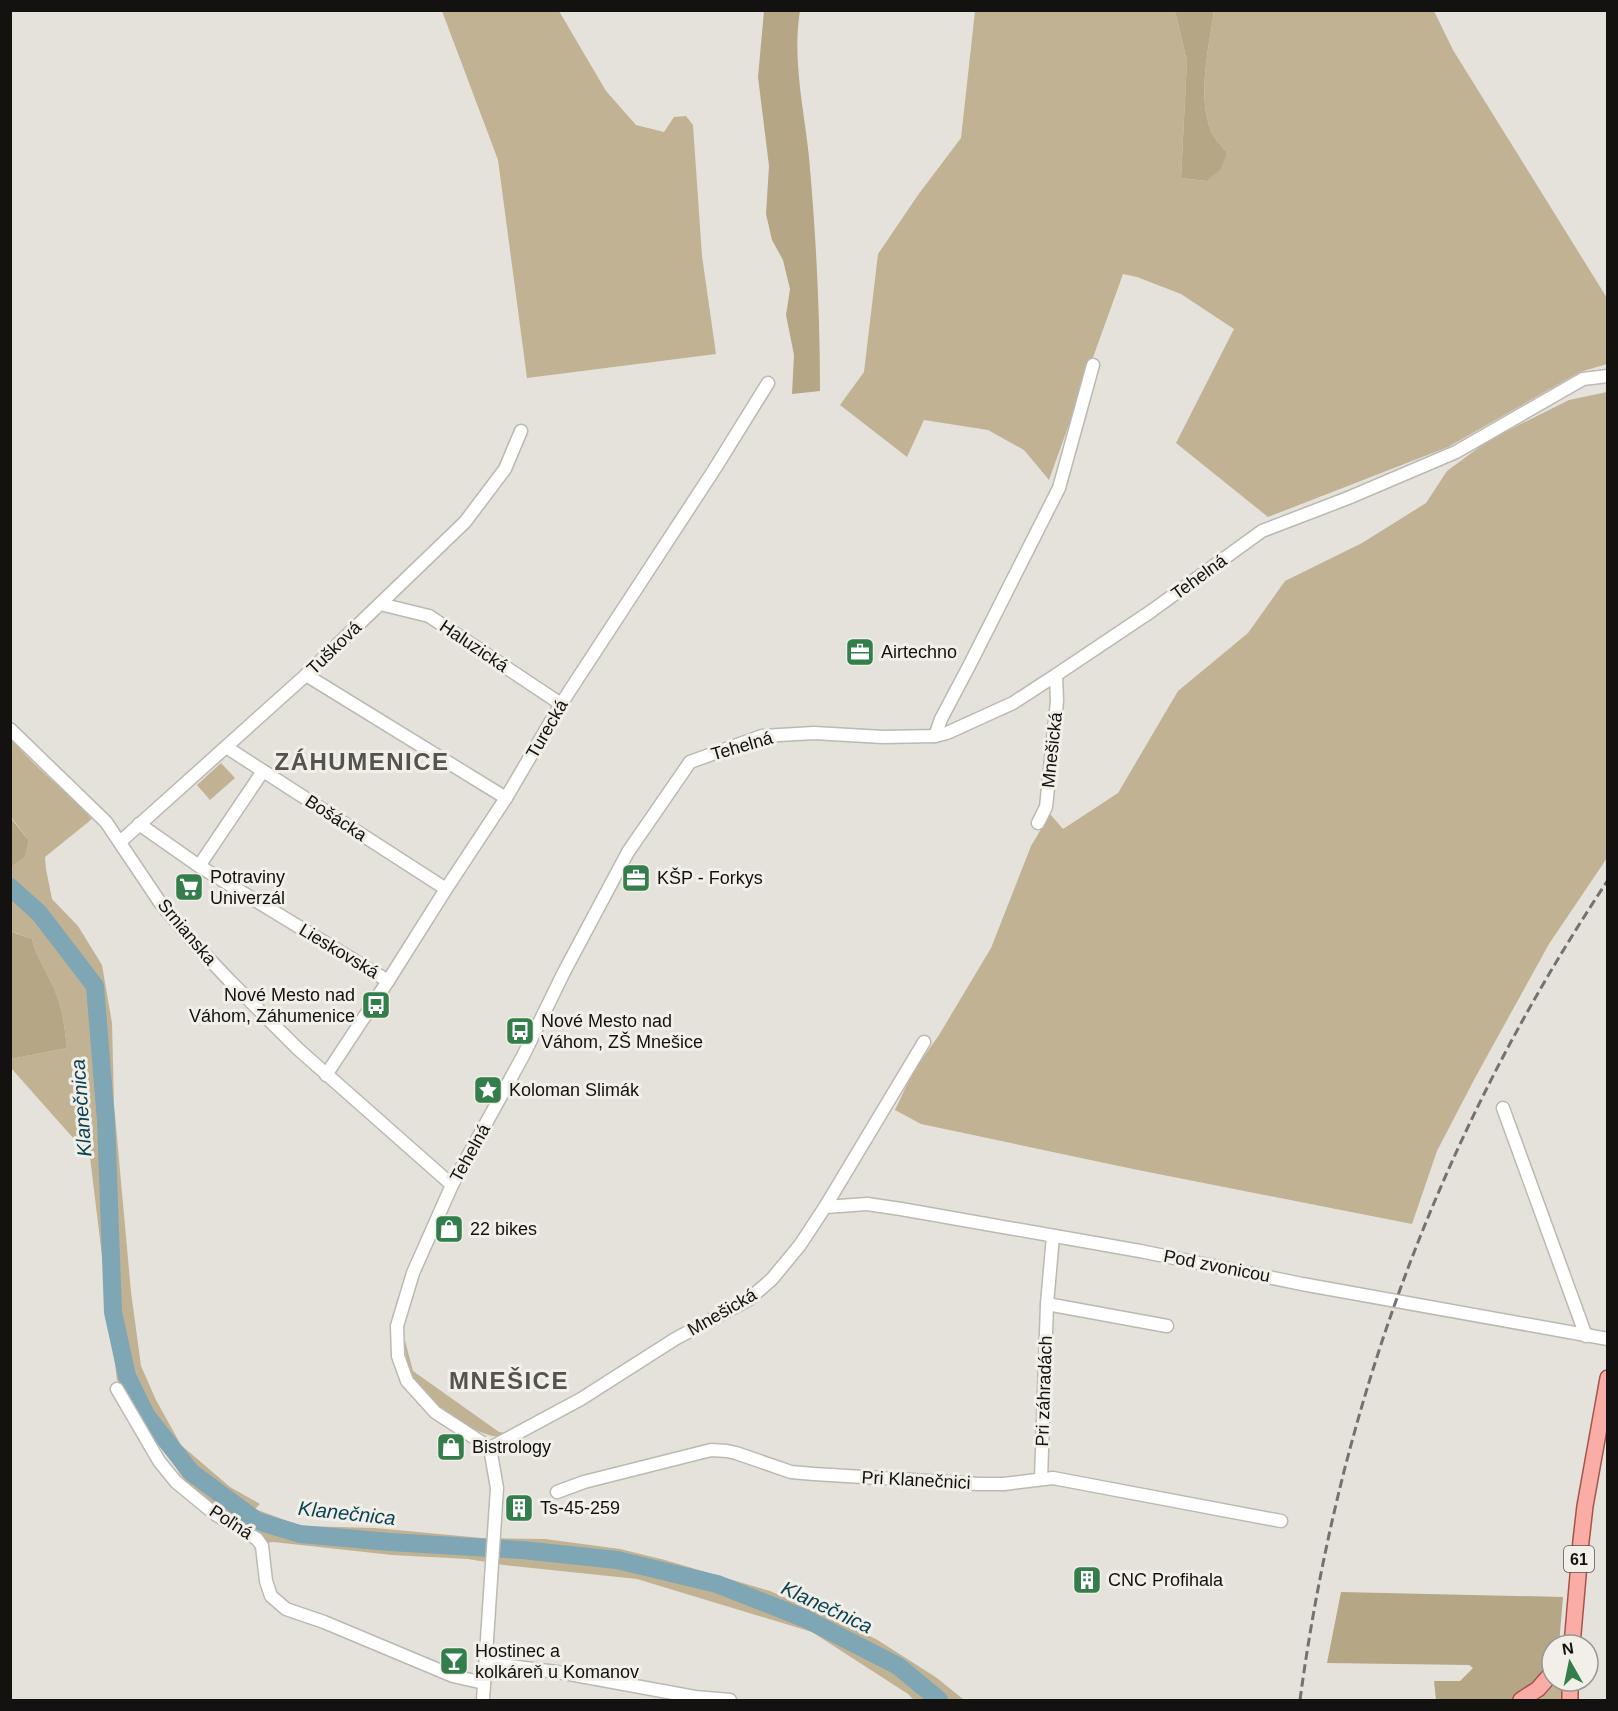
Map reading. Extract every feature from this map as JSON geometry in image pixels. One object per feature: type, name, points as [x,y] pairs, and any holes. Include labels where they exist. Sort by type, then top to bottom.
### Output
[{"type":"main road","name":"61","points":[[1573,1633],[1585,1506],[1608,1378]]},
{"type":"main road","points":[[1564,1633],[1574,1611]]},
{"type":"main road","points":[[1521,1701],[1540,1687]]},
{"type":"street","points":[[935,736],[940,719],[1059,488],[1093,365]]},
{"type":"street","name":"Tehelná","points":[[490,1448],[435,1412],[406,1381],[398,1356],[397,1326],[406,1294],[452,1185],[523,1056],[564,972],[628,852],[690,762],[762,736],[814,733],[883,737],[935,736],[947,733],[1013,703],[1150,612],[1262,531],[1348,498],[1456,452],[1583,379],[1608,376]]},
{"type":"street","name":"Turecká","points":[[326,1075],[506,798],[561,704],[768,383]]},
{"type":"street","name":"Tušková","points":[[120,842],[306,675],[465,522],[505,469],[521,430]]},
{"type":"street","name":"Haluzická","points":[[380,604],[429,616],[561,704]]},
{"type":"street","points":[[306,675],[506,798]]},
{"type":"street","name":"Mnešická","points":[[1038,823],[1046,807],[1057,701],[1056,675]]},
{"type":"street","name":"Srnianska","points":[[14,733],[96,812],[120,842],[161,904],[195,945],[270,1022],[326,1075],[452,1185]]},
{"type":"street","name":"Bošácka","points":[[226,747],[446,889]]},
{"type":"street","points":[[200,866],[262,771]]},
{"type":"street","name":"Lieskovská","points":[[139,824],[200,866],[388,981]]},
{"type":"street","name":"Mnešická","points":[[490,1448],[581,1399],[675,1339],[748,1300],[772,1279],[800,1245],[825,1207],[924,1042]]},
{"type":"street","points":[[1503,1108],[1586,1336]]},
{"type":"street","name":"Pod zvonicou","points":[[825,1207],[867,1204],[901,1209],[1140,1251],[1302,1284],[1608,1339]]},
{"type":"street","name":"Pri záhradách","points":[[1041,1479],[1047,1304],[1053,1236]]},
{"type":"street","points":[[1047,1304],[1167,1326]]},
{"type":"street","name":"Poľná","points":[[117,1389],[159,1461],[176,1482],[215,1514],[257,1539],[262,1546],[266,1581],[271,1596],[286,1609],[324,1622],[453,1676],[484,1683]]},
{"type":"street","points":[[483,1701],[496,1518],[496,1488],[490,1448]]},
{"type":"street","name":"Pri Klanečnici","points":[[557,1492],[584,1482],[711,1450],[720,1450],[802,1473],[978,1484],[1004,1484],[1053,1478],[1281,1521]]},
{"type":"street","points":[[487,1663],[564,1672],[695,1697],[730,1701]]},
{"type":"shaded area","points":[[442,11],[559,11],[606,91],[636,125],[664,132],[674,117],[686,116],[693,125],[702,256],[716,354],[527,378],[498,160]]},
{"type":"shaded area","points":[[764,11],[800,11],[798,66],[814,216],[820,391],[792,394],[794,355],[786,315],[790,289],[783,260],[772,240],[766,214],[769,166],[758,77]]},
{"type":"shaded area","points":[[975,11],[1175,11],[1187,61],[1181,178],[1205,181],[1227,153],[1211,131],[1205,102],[1205,71],[1214,11],[1434,11],[1453,50],[1607,298],[1607,364],[1580,372],[1448,447],[1268,517],[1176,443],[1234,329],[1181,294],[1123,274],[1049,480],[1024,450],[988,430],[924,420],[907,457],[840,405],[864,372],[878,254],[918,195],[961,138]]},
{"type":"shaded area","points":[[1175,11],[1214,11],[1205,71],[1205,102],[1211,131],[1227,153],[1220,170],[1206,181],[1181,178],[1187,61]]},
{"type":"shaded area","points":[[1607,392],[1607,858],[1549,944],[1475,1078],[1437,1151],[1412,1224],[921,1124],[895,1110],[913,1072],[939,1035],[991,948],[1031,846],[1050,814],[1063,829],[1118,793],[1178,691],[1248,633],[1285,581],[1362,543],[1426,503],[1447,471],[1489,440],[1569,400]]},
{"type":"shaded area","points":[[10,737],[29,759],[92,819],[45,857],[46,869],[52,899],[78,926],[102,965],[112,1023],[114,1104],[131,1292],[141,1366],[156,1400],[181,1445],[230,1487],[260,1504],[255,1509],[301,1526],[375,1528],[482,1538],[545,1539],[620,1549],[770,1591],[876,1639],[937,1678],[964,1700],[914,1700],[812,1632],[637,1579],[468,1559],[392,1555],[273,1542],[253,1545],[209,1517],[117,1380],[90,1157],[11,1068],[11,1059],[67,1048],[59,1002],[32,939],[11,931],[11,867],[25,857],[29,841],[11,817]]},
{"type":"shaded area","points":[[221,763],[235,778],[210,800],[197,785]]},
{"type":"shaded area","points":[[10,817],[29,841],[25,857],[11,867]]},
{"type":"shaded area","points":[[10,931],[32,939],[59,1002],[67,1048],[11,1059]]},
{"type":"shaded area","points":[[405,1341],[413,1371],[499,1432],[505,1433],[502,1437],[478,1431],[465,1424],[426,1396],[417,1386],[408,1369]]},
{"type":"shaded area","points":[[1341,1592],[1563,1597],[1560,1633],[1540,1633],[1540,1678],[1516,1700],[1436,1700],[1434,1681],[1460,1681],[1473,1668],[1469,1665],[1327,1663]]},
{"type":"shaded area","points":[[1561,1693],[1561,1700],[1538,1700],[1546,1694]]},
{"type":"waterway","name":"Klanečnica","points":[[10,887],[39,913],[95,986],[106,1121],[113,1312],[127,1376],[146,1415],[191,1472],[257,1521],[300,1534],[522,1550],[617,1560],[717,1584],[806,1619],[898,1666],[939,1700]]},
{"type":"railway","points":[[1300,1700],[1318,1590],[1342,1481],[1371,1376],[1406,1272],[1448,1171],[1495,1072],[1548,975],[1608,880]]},
{"type":"place","name":"Airtechno","points":[[860,652]]},
{"type":"place","name":"KŠP - Forkys","points":[[636,878]]},
{"type":"place","name":"Potraviny Univerzál","points":[[189,887]]},
{"type":"place","name":"Nové Mesto nad Váhom, Záhumenice","points":[[376,1005]]},
{"type":"place","name":"Nové Mesto nad Váhom, ZŠ Mnešice","points":[[520,1031]]},
{"type":"place","name":"Koloman Slimák","points":[[488,1090]]},
{"type":"place","name":"22 bikes","points":[[449,1229]]},
{"type":"place","name":"Bistrology","points":[[451,1447]]},
{"type":"place","name":"Ts-45-259","points":[[519,1508]]},
{"type":"place","name":"CNC Profihala","points":[[1087,1580]]},
{"type":"place","name":"Hostinec a kolkáreň u Komanov","points":[[454,1661]]},
{"type":"district","name":"ZÁHUMENICE","points":[[362,762]]},
{"type":"district","name":"MNEŠICE","points":[[509,1381]]}]
